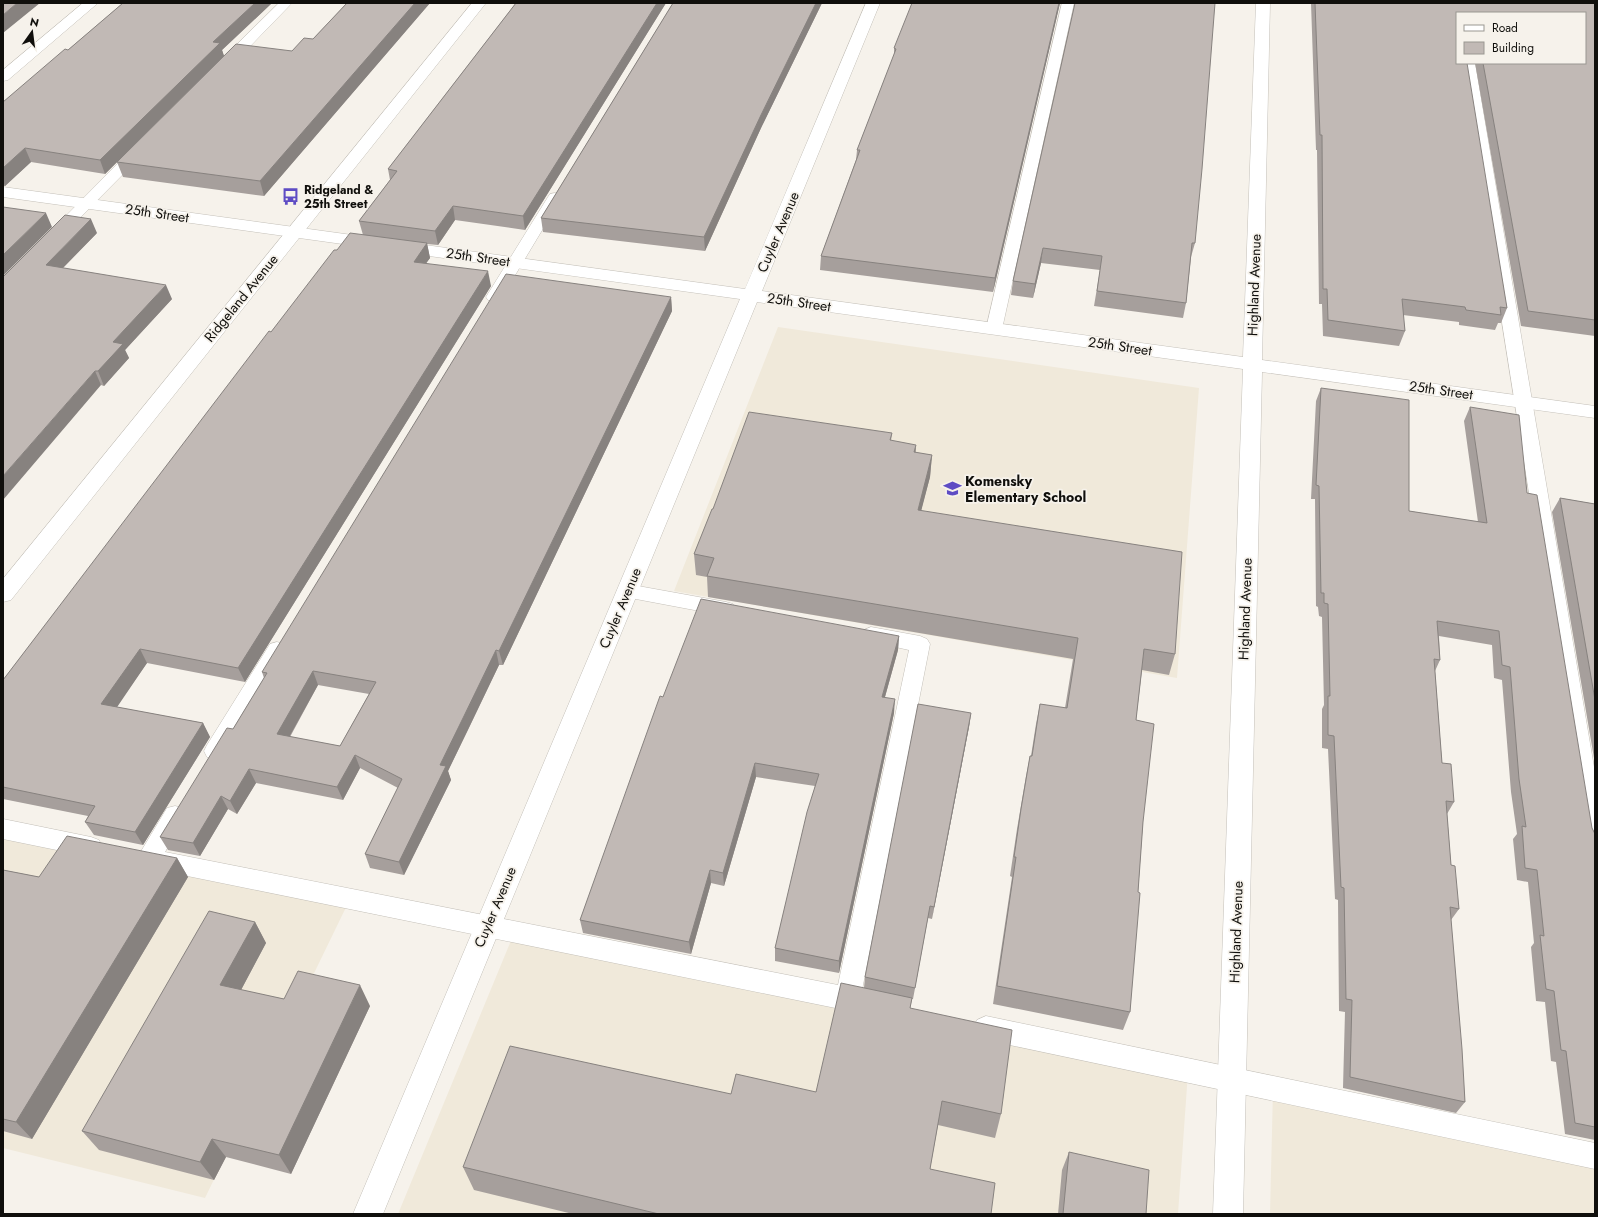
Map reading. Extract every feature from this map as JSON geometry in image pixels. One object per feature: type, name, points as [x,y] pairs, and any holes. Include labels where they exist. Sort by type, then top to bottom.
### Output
[{"type":"street","points":[[3,76],[91,3]]},
{"type":"street","name":"Ridgeland Avenue","points":[[3,594],[479,3]]},
{"type":"street","name":"Cuyler Avenue","points":[[368,1214],[873,3]]},
{"type":"street","name":"Highland Avenue","points":[[1228,1214],[1262,3]]},
{"type":"street","name":"25th Street","points":[[3,192],[1595,412]]},
{"type":"lane","points":[[214,74],[286,3]]},
{"type":"lane","points":[[994,329],[1068,3]]},
{"type":"lane","points":[[1468,64],[1595,840]]},
{"type":"lane","points":[[45,244],[148,140]]},
{"type":"lane","points":[[486,310],[564,183]]},
{"type":"lane","points":[[628,591],[743,612]]},
{"type":"lane","points":[[848,998],[920,644],[851,632]]},
{"type":"lane","points":[[207,763],[286,635]]},
{"type":"lane","points":[[129,854],[182,804]]},
{"type":"lane","points":[[3,829],[887,1007]]},
{"type":"lane","points":[[964,1023],[1232,1081],[1595,1156]]},
{"type":"shaded area","name":"Komensky Elementary School","points":[[778,327],[1199,388],[1177,678],[674,591]]},
{"type":"shaded area","points":[[3,829],[351,897],[205,1198],[3,1148]]},
{"type":"shaded area","points":[[515,931],[1188,1072],[1178,1214],[398,1214]]},
{"type":"shaded area","points":[[1273,1090],[1595,1156],[1595,1214],[1270,1214]]},
{"type":"building","points":[[3,3],[17,3],[3,15]]},
{"type":"building","points":[[123,3],[255,3],[213,42],[220,43],[100,160],[25,148],[3,168],[3,102],[65,49],[68,50]]},
{"type":"building","points":[[347,3],[415,3],[260,181],[117,162],[236,44],[292,51],[304,38],[313,39]]},
{"type":"building","points":[[516,3],[657,3],[523,216],[453,206],[435,231],[359,221],[397,171],[388,169]]},
{"type":"building","points":[[673,3],[816,3],[761,115],[704,237],[541,218]]},
{"type":"building","points":[[912,3],[1059,3],[995,278],[821,256],[860,150],[857,150]]},
{"type":"building","points":[[1075,3],[1215,3],[1195,243],[1192,243],[1186,303],[1097,291],[1102,256],[1043,248],[1035,284],[1013,281]]},
{"type":"building","points":[[1315,3],[1595,3],[1595,320],[1528,311],[1483,64],[1586,64],[1586,12],[1456,12],[1456,64],[1467,64],[1507,308],[1500,307],[1501,315],[1466,310],[1465,307],[1402,299],[1405,331],[1328,320],[1327,289],[1323,289],[1322,135],[1320,135]]},
{"type":"building","points":[[3,207],[46,213],[3,255]]},
{"type":"building","points":[[65,215],[91,219],[46,265],[166,285],[113,342],[123,344],[98,371],[95,371],[3,476],[3,277]]},
{"type":"building","points":[[350,233],[427,243],[414,262],[488,271],[238,668],[140,649],[101,704],[203,723],[135,832],[85,822],[95,806],[3,787],[3,680],[269,331],[271,332],[334,250],[337,250]]},
{"type":"building","points":[[506,274],[671,297],[499,651],[496,650],[440,765],[446,766],[399,862],[365,854],[402,779],[355,755],[337,787],[249,769],[230,801],[221,796],[193,843],[160,837],[227,728],[233,729],[267,673],[262,672]],"holes":[[[313,671],[376,682],[340,746],[277,734]]]},
{"type":"building","points":[[1321,388],[1409,400],[1409,511],[1487,523],[1470,407],[1519,415],[1527,493],[1537,495],[1592,828],[1595,834],[1595,1127],[1575,1123],[1566,1051],[1561,1050],[1554,991],[1546,989],[1540,935],[1544,936],[1537,870],[1525,868],[1522,826],[1526,827],[1519,779],[1510,667],[1502,665],[1499,631],[1437,621],[1440,660],[1434,659],[1442,763],[1451,764],[1454,802],[1446,801],[1451,865],[1455,866],[1459,909],[1450,907],[1465,1102],[1350,1077],[1352,1000],[1346,999],[1344,888],[1341,887],[1334,736],[1328,735],[1328,696],[1330,696],[1328,604],[1324,603],[1324,593],[1321,593],[1319,486],[1316,485]]},
{"type":"building","points":[[749,412],[892,433],[890,440],[916,445],[914,452],[932,455],[918,510],[1182,552],[1175,654],[1144,649],[1136,720],[1154,724],[1143,822],[1138,892],[1140,893],[1130,1012],[997,986],[1016,857],[1014,857],[1021,809],[1030,756],[1032,756],[1040,704],[1067,708],[1078,638],[707,576],[714,558],[694,554],[713,509]]},
{"type":"building","points":[[1560,498],[1595,504],[1595,700]]},
{"type":"building","points":[[701,599],[899,636],[882,697],[895,699],[839,961],[775,948],[807,812],[819,774],[755,763],[723,873],[710,870],[689,942],[580,920],[660,696],[663,697]]},
{"type":"building","points":[[918,704],[971,713],[934,907],[930,906],[915,988],[865,977]]},
{"type":"building","points":[[67,836],[177,858],[16,1122],[3,1119],[3,870],[39,877]]},
{"type":"building","points":[[209,911],[255,922],[220,985],[284,999],[298,971],[360,985],[279,1155],[212,1139],[200,1162],[82,1131]]},
{"type":"building","points":[[841,983],[912,998],[910,1008],[1012,1030],[1001,1114],[942,1101],[930,1169],[995,1183],[991,1214],[659,1214],[463,1167],[510,1046],[731,1094],[736,1074],[816,1092]]},
{"type":"building","points":[[1069,1152],[1149,1170],[1146,1214],[1063,1214]]},
{"type":"place","name":"Ridgeland & 25th Street","points":[[291,197]]},
{"type":"place","name":"Komensky Elementary School","points":[[952,489]]}]
